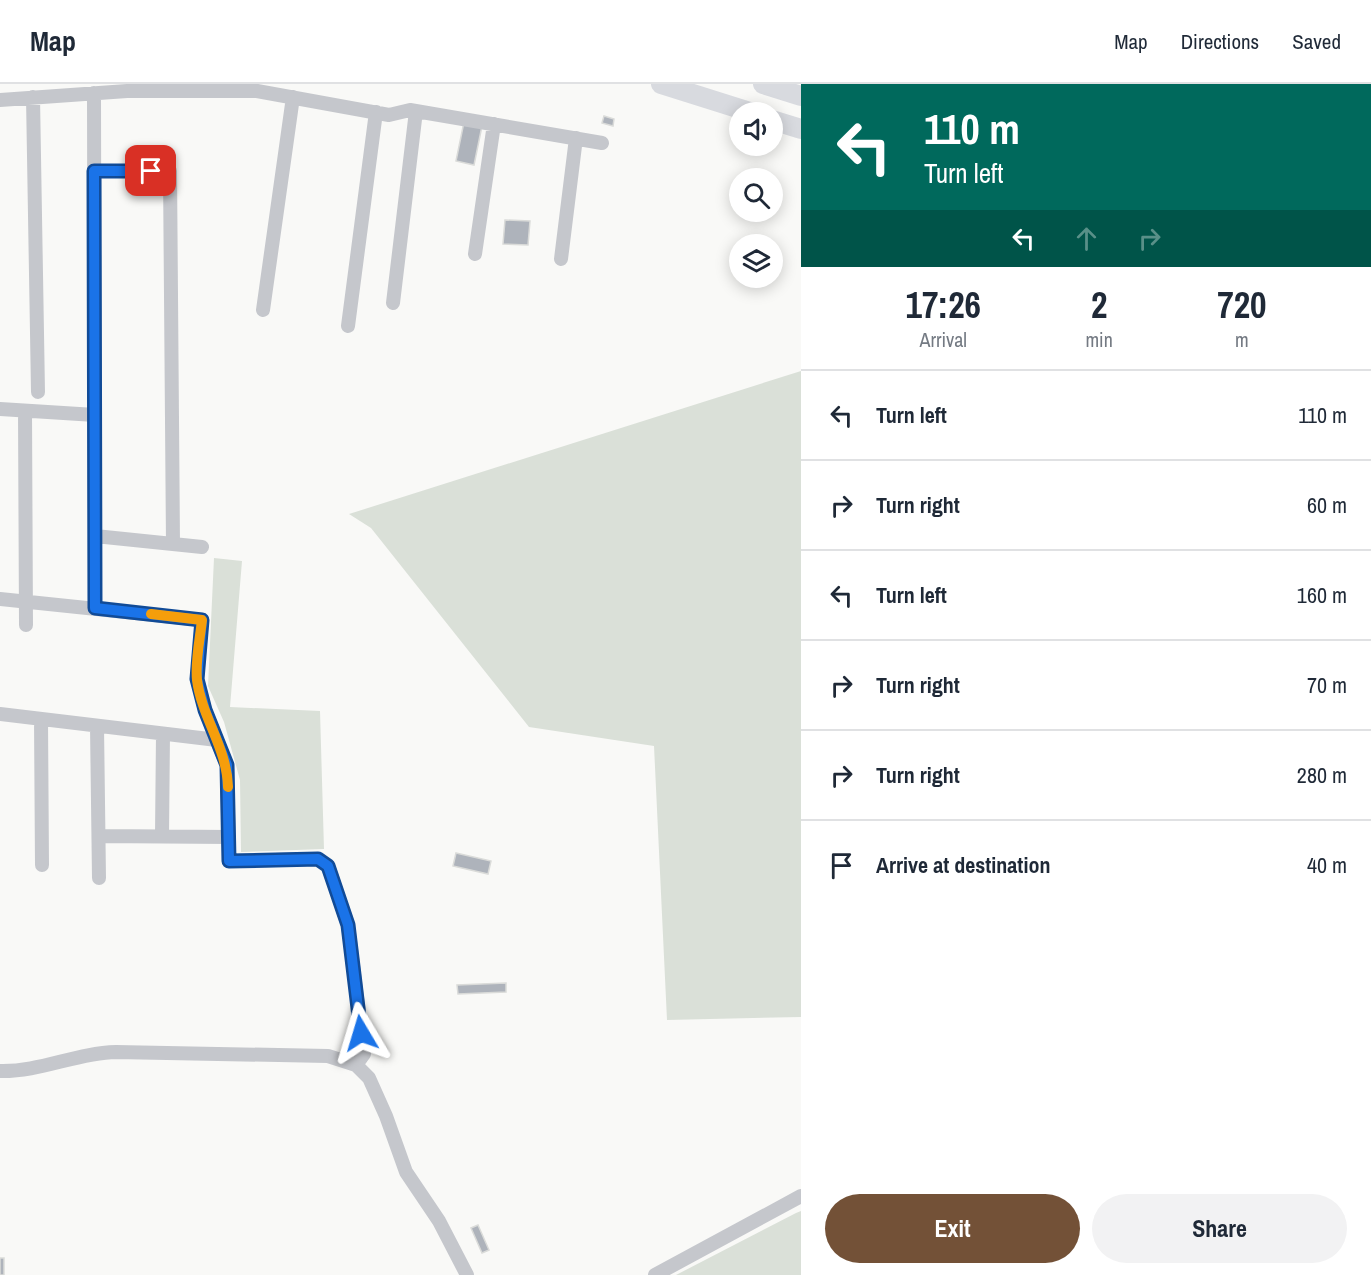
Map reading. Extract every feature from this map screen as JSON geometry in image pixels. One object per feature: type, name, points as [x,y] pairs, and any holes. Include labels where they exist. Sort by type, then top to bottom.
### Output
[{"type":"highway","points":[[661,84],[729,105]]},
{"type":"highway","points":[[762,84],[801,96]]},
{"type":"highway","points":[[783,123],[801,129]]},
{"type":"street","points":[[0,100],[94,93],[257,91],[389,115],[416,111],[602,143]]},
{"type":"street","points":[[94,93],[95,608]]},
{"type":"street","points":[[33,97],[38,392]]},
{"type":"street","points":[[263,310],[293,97]]},
{"type":"street","points":[[393,303],[416,111]]},
{"type":"street","points":[[348,326],[376,112]]},
{"type":"street","points":[[475,254],[494,124]]},
{"type":"street","points":[[561,259],[576,138]]},
{"type":"street","points":[[94,171],[170,171],[173,544]]},
{"type":"street","points":[[0,410],[95,415]]},
{"type":"street","points":[[25,411],[26,626]]},
{"type":"street","points":[[95,536],[202,547]]},
{"type":"street","points":[[0,599],[202,620],[197,679],[205,710],[227,765],[229,861],[318,859],[328,866],[348,925],[364,1054],[356,1065]]},
{"type":"street","points":[[0,714],[217,740]]},
{"type":"street","points":[[41,719],[42,865]]},
{"type":"street","points":[[97,726],[99,878]]},
{"type":"street","points":[[162,836],[163,734]]},
{"type":"street","points":[[99,836],[229,837]]},
{"type":"street","points":[[0,1071],[22,1071],[87,1054],[116,1052],[327,1056],[356,1065],[369,1078],[386,1116],[406,1172],[439,1221],[466,1275]]},
{"type":"street","points":[[655,1275],[801,1196]]},
{"type":"shaded area","points":[[801,371],[801,1017],[667,1020],[654,746],[529,727],[371,528],[349,514]]},
{"type":"shaded area","points":[[214,558],[242,561],[230,707],[320,711],[324,849],[241,852],[240,780],[224,722],[208,686]]},
{"type":"shaded area","points":[[801,1211],[801,1275],[676,1275],[796,1213]]},
{"type":"building","points":[[604,116],[614,119],[613,126],[602,123]]},
{"type":"building","points":[[464,122],[482,126],[474,165],[456,161]]},
{"type":"building","points":[[505,220],[530,221],[528,245],[503,244]]},
{"type":"building","points":[[456,853],[491,861],[488,874],[453,866]]},
{"type":"building","points":[[506,983],[506,992],[458,994],[457,985]]},
{"type":"building","points":[[478,1225],[489,1250],[482,1253],[471,1228]]},
{"type":"building","points":[[0,1258],[4,1258],[4,1275],[0,1275]]},
{"type":"slow traffic","points":[[151,614],[202,620],[197,679],[205,710],[227,765],[228,787]]},
{"type":"route","points":[[151,171],[94,171],[95,608],[202,620],[197,679],[205,710],[227,765],[229,861],[318,859],[328,866],[348,925],[361,1033]]}]
